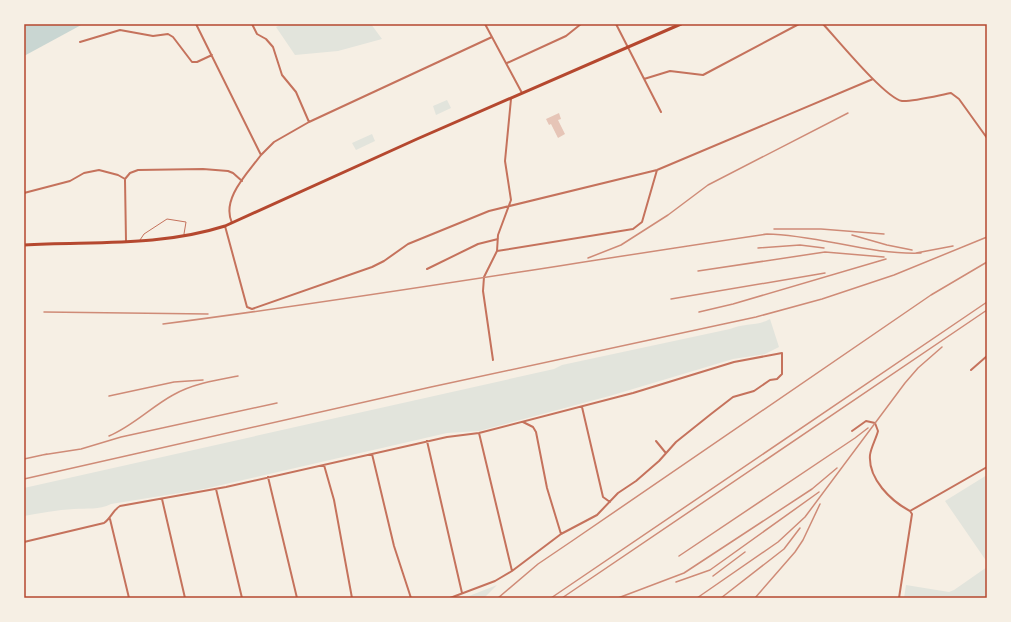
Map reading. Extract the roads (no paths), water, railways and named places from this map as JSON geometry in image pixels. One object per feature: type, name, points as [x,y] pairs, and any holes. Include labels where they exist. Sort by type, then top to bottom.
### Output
[{"type":"main road","points":[[24,245],[139,242],[183,237],[225,226],[522,92],[629,48],[681,24]]},
{"type":"street","points":[[196,24],[261,155]]},
{"type":"street","points":[[252,24],[257,34],[266,39],[273,47],[282,74],[296,92],[309,122]]},
{"type":"street","points":[[484,24],[522,92]]},
{"type":"street","points":[[507,64],[566,36],[581,24]]},
{"type":"street","points":[[616,24],[661,112]]},
{"type":"street","points":[[644,79],[670,71],[703,75],[799,24]]},
{"type":"street","points":[[823,24],[873,79],[893,97],[902,101],[951,93],[959,99],[987,138]]},
{"type":"street","points":[[80,42],[120,30],[153,36],[168,34],[173,37],[192,62],[197,62],[212,55]]},
{"type":"street","points":[[232,223],[229,216],[230,200],[261,155],[274,142],[309,122],[492,37]]},
{"type":"street","points":[[225,226],[247,307],[252,309],[267,306],[277,300],[372,267],[384,261],[408,244],[489,211],[657,170],[873,79]]},
{"type":"street","points":[[493,360],[483,291],[484,277],[497,251],[498,239],[511,200],[504,162],[511,97]]},
{"type":"street","points":[[126,242],[124,180],[130,173],[138,170],[203,168],[228,171],[233,173],[242,181]]},
{"type":"street","points":[[24,193],[70,181],[84,173],[99,170],[118,175],[124,180]]},
{"type":"street","points":[[497,251],[633,229],[642,222],[657,170]]},
{"type":"street","points":[[427,269],[478,244],[498,239]]},
{"type":"street","points":[[24,542],[45,539],[104,523],[110,519],[115,509],[120,506],[216,489],[427,441],[479,433],[582,407],[734,362],[782,353],[782,374],[780,377],[770,380],[754,391],[733,397],[676,442],[665,452],[659,461],[636,481],[618,493],[597,515],[561,534],[512,571],[495,580],[450,598]]},
{"type":"street","points":[[971,370],[987,356]]},
{"type":"street","points":[[582,407],[604,497],[610,502]]},
{"type":"street","points":[[852,431],[866,421],[875,423],[878,431],[870,453],[871,468],[881,486],[895,502],[910,511]]},
{"type":"street","points":[[523,422],[533,427],[536,432],[548,488],[561,534]]},
{"type":"street","points":[[479,433],[512,571]]},
{"type":"street","points":[[427,441],[462,593]]},
{"type":"street","points":[[656,441],[665,452]]},
{"type":"street","points":[[372,454],[394,546],[411,598]]},
{"type":"street","points":[[324,465],[334,500],[352,598]]},
{"type":"street","points":[[910,511],[987,467]]},
{"type":"street","points":[[268,477],[297,598]]},
{"type":"street","points":[[216,489],[242,598]]},
{"type":"street","points":[[162,499],[185,598]]},
{"type":"street","points":[[899,598],[911,520],[910,511]]},
{"type":"street","points":[[110,519],[129,598]]},
{"type":"lane","points":[[139,242],[144,234],[167,219],[186,222],[183,237]]},
{"type":"railway","points":[[588,258],[621,245],[668,215],[708,185],[848,113]]},
{"type":"railway","points":[[774,229],[821,229],[884,234]]},
{"type":"railway","points":[[163,324],[390,292],[767,234],[786,235],[882,251],[921,253]]},
{"type":"railway","points":[[852,235],[887,245],[912,250]]},
{"type":"railway","points":[[24,479],[431,387],[756,317],[822,299],[894,275],[987,237]]},
{"type":"railway","points":[[758,248],[800,245],[824,248]]},
{"type":"railway","points":[[916,253],[953,246]]},
{"type":"railway","points":[[698,271],[825,252],[884,257]]},
{"type":"railway","points":[[699,312],[733,304],[886,259]]},
{"type":"railway","points":[[498,598],[538,564],[931,295],[987,262]]},
{"type":"railway","points":[[671,299],[825,273]]},
{"type":"railway","points":[[551,598],[987,302]]},
{"type":"railway","points":[[562,598],[987,310]]},
{"type":"railway","points":[[44,312],[208,314]]},
{"type":"railway","points":[[697,598],[778,542],[805,517],[905,383],[918,368],[942,347]]},
{"type":"railway","points":[[109,436],[126,427],[180,391],[204,383],[238,376]]},
{"type":"railway","points":[[109,396],[174,382],[203,380]]},
{"type":"railway","points":[[42,455],[81,449],[121,437],[277,403]]},
{"type":"railway","points":[[679,556],[868,428]]},
{"type":"railway","points":[[24,459],[47,454]]},
{"type":"railway","points":[[618,598],[684,573],[812,489],[837,468]]},
{"type":"railway","points":[[676,582],[710,570],[819,492]]},
{"type":"railway","points":[[755,598],[795,552],[803,540],[820,504]]},
{"type":"railway","points":[[721,598],[784,549],[800,528]]},
{"type":"railway","points":[[713,576],[745,552]]}]
